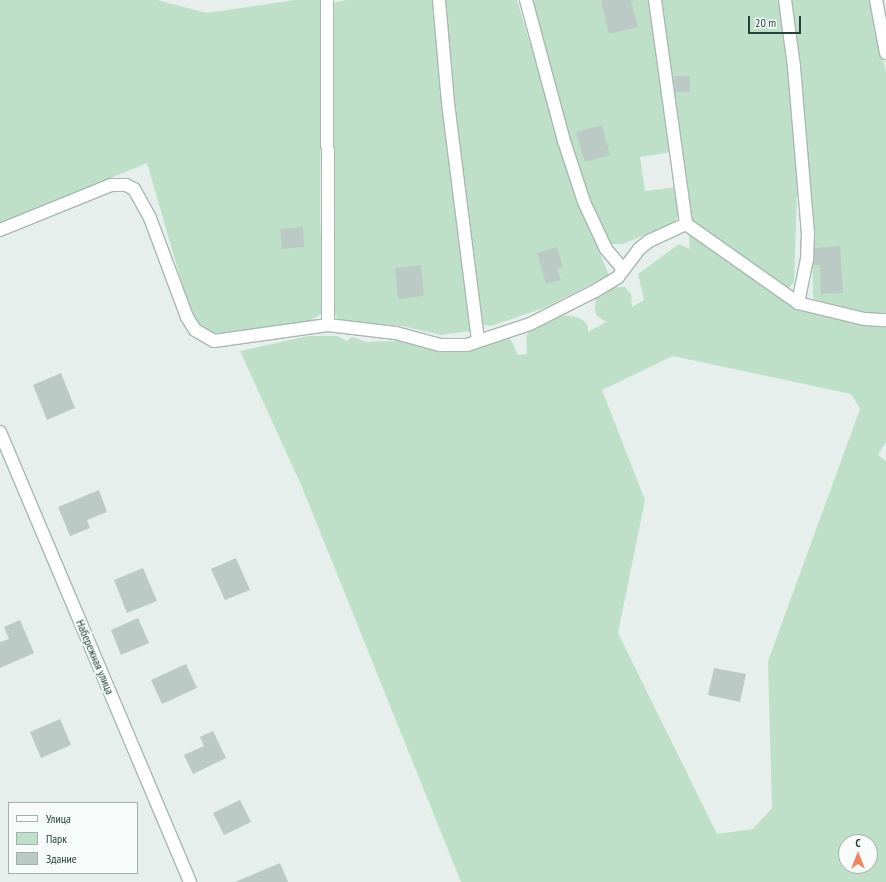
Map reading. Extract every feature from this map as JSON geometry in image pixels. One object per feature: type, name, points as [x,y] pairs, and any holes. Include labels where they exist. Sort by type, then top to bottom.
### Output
[{"type":"street","points":[[327,0],[328,325]]},
{"type":"street","points":[[439,0],[448,103],[478,341]]},
{"type":"street","points":[[526,0],[564,141],[584,202],[606,249],[623,269]]},
{"type":"street","points":[[655,0],[686,224],[798,303],[864,319],[886,320]]},
{"type":"street","points":[[785,0],[794,67],[808,233],[807,259],[798,303]]},
{"type":"street","points":[[876,0],[886,53]]},
{"type":"street","points":[[0,230],[111,185],[126,185],[134,189],[142,199],[186,317],[195,330],[214,341],[328,325],[396,333],[440,345],[468,345],[530,324],[595,291],[618,277],[623,269],[649,241],[686,224]]},
{"type":"street","name":"Набережная улица","points":[[0,432],[190,882]]},
{"type":"green space","points":[[0,0],[157,0],[207,13],[295,0],[321,0],[320,219],[324,303],[321,314],[310,321],[223,333],[213,333],[202,328],[194,319],[180,277],[147,163],[0,224]]},
{"type":"green space","points":[[346,0],[434,0],[471,331],[441,335],[402,326],[338,320],[333,310],[333,3]]},
{"type":"green space","points":[[443,0],[517,0],[575,194],[609,275],[544,308],[491,326],[480,324],[456,132]]},
{"type":"green space","points":[[533,0],[651,0],[672,152],[640,157],[645,191],[677,187],[681,212],[674,223],[623,244],[611,244],[590,201],[552,84]]},
{"type":"green space","points":[[661,0],[781,0],[798,165],[794,282],[788,289],[691,220]]},
{"type":"green space","points":[[789,0],[870,0],[886,73],[886,442],[878,455],[886,461],[886,882],[461,882],[302,487],[240,351],[308,336],[337,336],[347,341],[352,337],[366,342],[506,337],[511,340],[518,355],[527,354],[526,337],[529,331],[561,315],[577,317],[584,321],[588,326],[588,332],[606,322],[596,315],[595,308],[596,296],[606,287],[625,287],[631,294],[632,307],[644,300],[638,274],[679,244],[690,249],[688,229],[799,297],[823,303],[813,298],[812,215],[805,112]],"holes":[[[673,356],[851,394],[860,409],[768,661],[772,808],[753,829],[717,834],[618,633],[645,500],[602,390]]]},
{"type":"building","points":[[601,0],[631,0],[638,27],[609,34]]},
{"type":"building","points":[[674,76],[690,76],[690,92],[675,92]]},
{"type":"building","points":[[602,125],[610,155],[585,162],[576,132]]},
{"type":"building","points":[[303,227],[304,247],[282,249],[280,229]]},
{"type":"building","points":[[840,246],[843,293],[821,294],[820,265],[813,265],[815,248]]},
{"type":"building","points":[[557,247],[563,267],[557,269],[561,280],[546,284],[537,253]]},
{"type":"building","points":[[421,265],[424,296],[398,299],[395,268]]},
{"type":"building","points":[[61,373],[75,408],[47,420],[33,385]]},
{"type":"building","points":[[99,490],[107,512],[87,520],[90,528],[70,536],[58,507]]},
{"type":"building","points":[[236,558],[250,590],[225,600],[211,569]]},
{"type":"building","points":[[143,568],[157,601],[127,613],[114,580]]},
{"type":"building","points":[[138,618],[149,643],[121,655],[111,630]]},
{"type":"building","points":[[20,620],[34,653],[0,668],[0,642],[9,639],[4,627]]},
{"type":"building","points":[[186,664],[197,688],[162,704],[151,680]]},
{"type":"building","points":[[714,668],[746,674],[740,702],[708,695]]},
{"type":"building","points":[[60,719],[71,745],[41,758],[30,732]]},
{"type":"building","points":[[213,731],[226,758],[193,774],[184,755],[204,746],[200,737]]},
{"type":"building","points":[[240,800],[251,822],[224,835],[213,813]]},
{"type":"building","points":[[280,863],[288,882],[235,882]]}]
